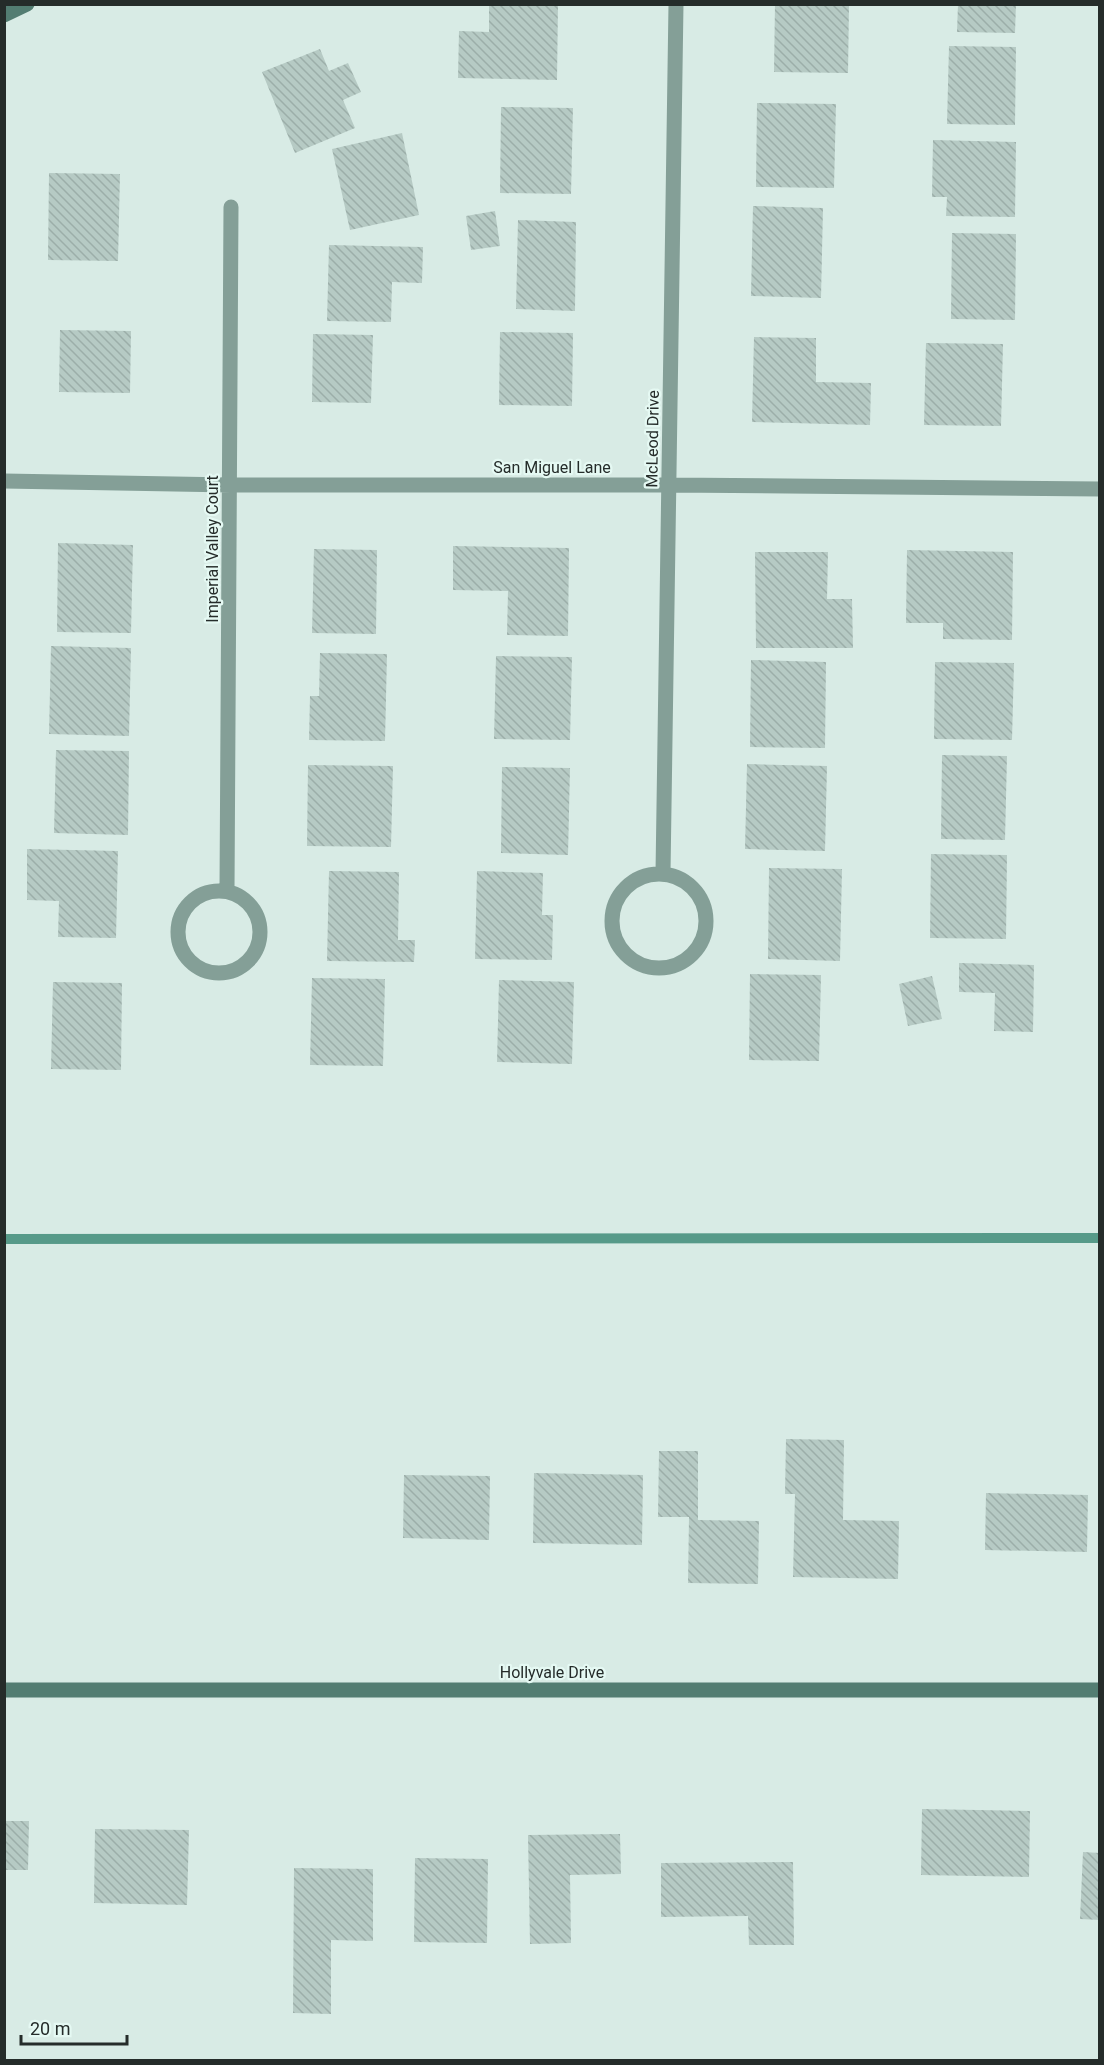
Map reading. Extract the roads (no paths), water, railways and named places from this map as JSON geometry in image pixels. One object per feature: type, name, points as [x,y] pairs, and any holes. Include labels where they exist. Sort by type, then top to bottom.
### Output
[{"type":"street","points":[[4,15],[27,4]]},
{"type":"street","name":"McLeod Drive","points":[[663,873],[676,4]]},
{"type":"street","name":"Imperial Valley Court","points":[[227,891],[231,207]]},
{"type":"street","name":"San Miguel Lane","points":[[4,481],[231,485],[670,485],[1100,489]]},
{"type":"street","points":[[663,873],[679,877],[692,886],[701,899],[706,914],[706,929],[701,944],[691,956],[678,965],[662,969],[646,967],[632,960],[621,950],[613,936],[611,920],[614,904],[621,891],[633,881],[648,874],[663,873]]},
{"type":"street","points":[[213,891],[227,891],[240,896],[254,910],[260,928],[259,942],[254,954],[244,964],[220,973],[206,971],[194,965],[184,954],[179,942],[178,928],[189,904],[200,895],[213,891]]},
{"type":"street","name":"Hollyvale Drive","points":[[4,1690],[1100,1690]]},
{"type":"waterway","points":[[4,1239],[1100,1238]]}]
